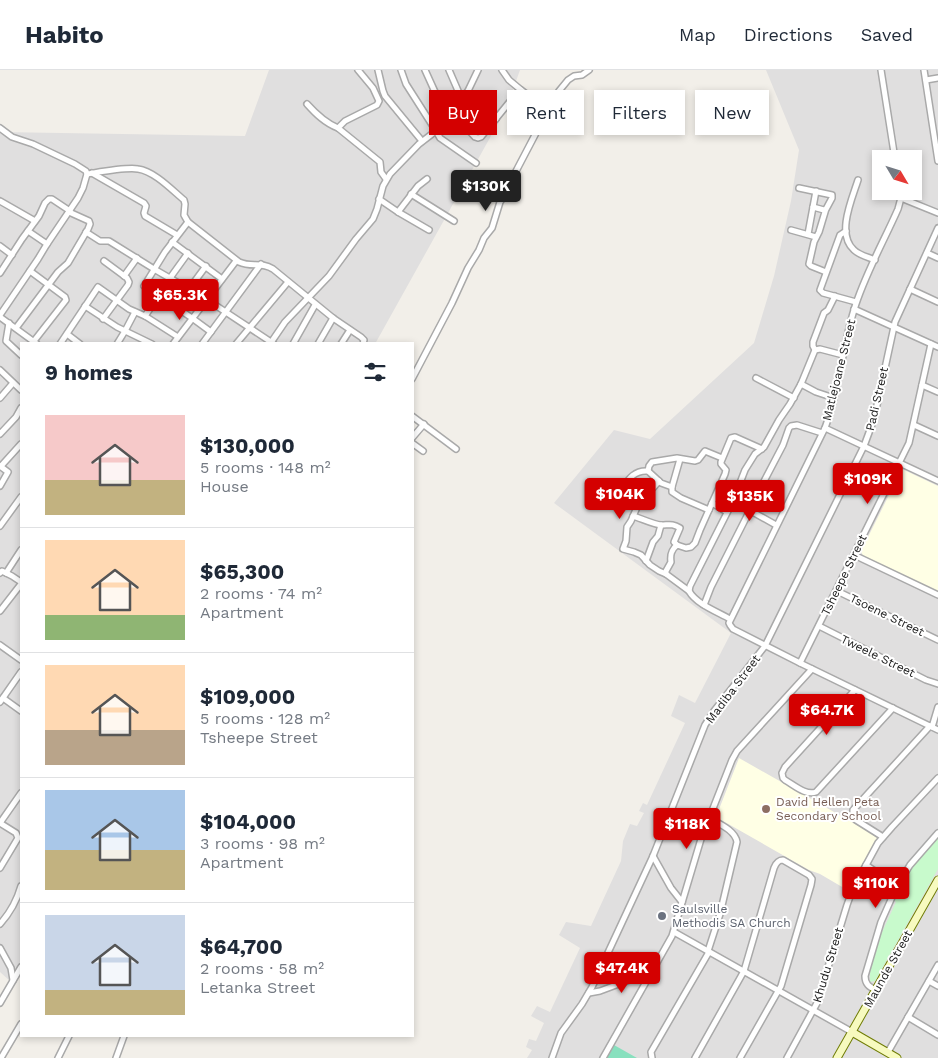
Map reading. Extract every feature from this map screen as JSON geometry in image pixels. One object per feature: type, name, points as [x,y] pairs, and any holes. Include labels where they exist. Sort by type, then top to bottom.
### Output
[{"type":"street","points":[[338,128],[345,121],[377,105],[379,102],[378,97],[358,70]]},
{"type":"street","points":[[378,70],[385,96],[422,141]]},
{"type":"street","points":[[401,70],[410,90],[429,120]]},
{"type":"street","points":[[425,70],[434,90]]},
{"type":"street","points":[[449,70],[458,90]]},
{"type":"street","points":[[469,90],[478,70]]},
{"type":"street","points":[[502,70],[509,80],[521,90]]},
{"type":"street","points":[[560,90],[568,80],[574,76],[582,75],[589,70]]},
{"type":"street","points":[[881,70],[894,150]]},
{"type":"street","points":[[924,70],[938,159]]},
{"type":"street","points":[[926,80],[938,78]]},
{"type":"street","points":[[307,104],[319,117],[338,128],[380,162],[381,172],[386,179]]},
{"type":"street","points":[[497,119],[507,106]]},
{"type":"street","points":[[932,118],[938,118]]},
{"type":"street","points":[[0,128],[12,137],[28,142],[75,164],[89,174],[144,203],[146,206],[144,214],[177,235]]},
{"type":"street","points":[[273,342],[285,322],[328,276],[370,224],[375,215],[386,179],[422,141],[430,135]]},
{"type":"street","points":[[438,135],[476,163]]},
{"type":"street","points":[[414,375],[468,268],[484,238],[492,228],[500,202],[508,190],[535,135]]},
{"type":"street","points":[[89,174],[139,169],[159,179],[184,200],[184,215],[188,222],[236,260],[246,265],[261,264],[273,269],[315,305],[363,339],[364,342]]},
{"type":"street","points":[[30,271],[65,297],[66,302],[35,342],[0,316],[82,192],[89,174]]},
{"type":"street","points":[[398,212],[418,186],[427,179]]},
{"type":"street","points":[[858,180],[848,212],[845,226],[846,231],[852,248],[858,253],[875,260]]},
{"type":"street","points":[[799,188],[832,196],[814,242],[809,264],[826,272]]},
{"type":"street","points":[[808,234],[816,191]]},
{"type":"street","points":[[411,194],[454,221]]},
{"type":"street","points":[[0,273],[49,199],[90,222],[90,226],[68,263],[58,272],[16,328]]},
{"type":"street","points":[[379,199],[429,230]]},
{"type":"street","name":"Matlejoane Street","points":[[730,622],[776,525],[824,431],[834,398],[856,302],[900,200]]},
{"type":"street","points":[[906,200],[938,213]]},
{"type":"street","points":[[0,201],[35,221]]},
{"type":"street","points":[[813,207],[825,211]]},
{"type":"street","points":[[188,222],[172,242],[144,286],[211,332]]},
{"type":"street","name":"Padi Street","points":[[764,646],[864,446],[874,419],[897,315],[938,228]]},
{"type":"street","points":[[791,230],[816,237]]},
{"type":"street","points":[[28,231],[47,244]]},
{"type":"street","points":[[846,231],[840,235],[820,290],[823,293],[856,302]]},
{"type":"street","points":[[86,232],[100,241],[109,241],[206,299],[271,342]]},
{"type":"street","points":[[172,242],[222,278]]},
{"type":"street","points":[[0,246],[12,255]]},
{"type":"street","points":[[927,252],[938,258]]},
{"type":"street","points":[[145,316],[188,253]]},
{"type":"street","points":[[124,276],[137,258]]},
{"type":"street","points":[[174,342],[236,260]]},
{"type":"street","points":[[103,319],[129,283],[124,276],[104,261]]},
{"type":"street","points":[[204,342],[261,264]]},
{"type":"street","points":[[189,289],[206,266]]},
{"type":"street","points":[[238,342],[288,282]]},
{"type":"street","points":[[61,342],[98,287],[117,301],[178,337]]},
{"type":"street","points":[[910,288],[938,302]]},
{"type":"street","points":[[689,592],[690,586],[750,461],[765,446],[801,384],[815,350],[813,342],[824,314],[828,311],[835,296]]},
{"type":"street","points":[[294,342],[315,305]]},
{"type":"street","points":[[85,306],[103,319],[144,342]]},
{"type":"street","points":[[854,309],[938,348]]},
{"type":"street","points":[[118,342],[135,312]]},
{"type":"street","points":[[319,342],[333,318]]},
{"type":"street","points":[[9,323],[6,341],[20,354]]},
{"type":"street","points":[[342,342],[350,330]]},
{"type":"street","points":[[66,334],[77,342]]},
{"type":"street","name":"Tsheepe Street","points":[[800,663],[909,443],[931,344]]},
{"type":"street","points":[[815,350],[820,349],[843,355]]},
{"type":"street","points":[[0,370],[20,389]]},
{"type":"street","points":[[756,378],[794,398]]},
{"type":"street","points":[[0,398],[13,382]]},
{"type":"street","points":[[801,384],[816,392],[834,398]]},
{"type":"street","points":[[922,385],[938,392]]},
{"type":"street","points":[[0,434],[16,417],[20,410]]},
{"type":"street","points":[[414,417],[456,449]]},
{"type":"street","points":[[414,436],[424,424]]},
{"type":"street","points":[[704,605],[783,445],[789,428],[792,426],[797,425],[824,431],[864,446],[938,481]]},
{"type":"street","points":[[914,425],[938,436]]},
{"type":"street","points":[[634,516],[661,525],[666,524],[680,527],[674,542],[686,548],[691,546],[695,543],[726,472],[720,463],[731,438],[734,436],[762,449]]},
{"type":"street","points":[[414,444],[423,451]]},
{"type":"street","points":[[0,486],[8,473],[7,470],[0,466],[20,445]]},
{"type":"street","points":[[648,471],[652,462],[673,458],[696,461],[707,451],[722,458]]},
{"type":"street","points":[[680,459],[671,491],[673,494],[709,510]]},
{"type":"street","points":[[640,496],[623,490],[623,488],[634,473],[641,471],[648,471],[659,481],[672,487]]},
{"type":"street","points":[[627,482],[653,488],[659,481]]},
{"type":"street","points":[[646,487],[640,496],[634,516],[627,527],[626,541],[623,549],[643,556],[653,568],[666,574],[693,597],[730,622],[733,629],[764,646],[938,730]]},
{"type":"street","points":[[0,526],[20,498]]},
{"type":"street","points":[[732,501],[776,525]]},
{"type":"street","points":[[712,503],[727,512]]},
{"type":"street","points":[[646,561],[661,525]]},
{"type":"street","points":[[666,574],[666,570],[671,562],[671,555],[677,545]]},
{"type":"street","points":[[20,551],[2,572],[20,581]]},
{"type":"street","points":[[854,555],[938,596]]},
{"type":"street","points":[[0,611],[20,582]]},
{"type":"street","name":"Tsoene Street","points":[[837,590],[938,640]]},
{"type":"street","name":"Tweele Street","points":[[819,626],[926,680],[938,684]]},
{"type":"street","points":[[0,645],[20,659]]},
{"type":"street","name":"Madiba Street","points":[[552,1058],[561,1033],[589,993],[653,856],[705,724],[764,646]]},
{"type":"street","points":[[603,1058],[674,932],[701,839],[734,755],[812,669]]},
{"type":"street","points":[[20,673],[2,700],[20,710]]},
{"type":"street","points":[[855,690],[785,767],[782,776],[786,780],[808,793],[813,793],[893,708]]},
{"type":"street","points":[[882,837],[854,818],[853,810],[931,726],[938,707]]},
{"type":"street","name":"Khudu Street","points":[[787,1058],[813,1011],[821,992],[847,905],[866,865],[882,837],[938,778]]},
{"type":"street","points":[[0,868],[18,838],[16,833],[0,823],[20,794]]},
{"type":"street","points":[[652,1058],[651,1052],[709,952],[720,914],[737,839],[733,833],[709,818]]},
{"type":"street","points":[[876,990],[869,987],[865,976],[882,922],[897,886],[910,865],[938,833]]},
{"type":"street","points":[[653,856],[674,893],[682,902]]},
{"type":"street","points":[[695,1058],[744,971],[776,865],[779,861],[784,860],[809,874],[812,881],[778,991],[740,1058]]},
{"type":"street","points":[[866,865],[897,886]]},
{"type":"street","name":"Maunde Street","points":[[837,1058],[935,893],[938,880]]},
{"type":"street","points":[[0,924],[15,902],[20,889]]},
{"type":"street","points":[[674,932],[897,1058]]},
{"type":"street","points":[[0,948],[10,968],[13,981]]},
{"type":"street","points":[[888,1052],[938,965]]},
{"type":"street","points":[[0,1003],[20,969]]},
{"type":"street","points":[[589,993],[600,991],[651,972]]},
{"type":"street","points":[[929,981],[938,986]]},
{"type":"street","points":[[908,1018],[938,1035]]},
{"type":"street","points":[[1,1058],[20,1026]]},
{"type":"street","points":[[58,1058],[68,1037]]},
{"type":"street","points":[[116,1058],[124,1037]]},
{"type":"shaded area","points":[[269,70],[520,70],[513,90],[507,90],[507,106],[497,125],[497,90],[429,90],[429,135],[492,135],[376,342],[20,342],[20,963],[10,981],[0,972],[0,132],[245,136]]},
{"type":"shaded area","points":[[766,70],[938,70],[938,1058],[527,1058],[532,1050],[526,1047],[529,1039],[536,1041],[544,1023],[531,1016],[537,1006],[550,1012],[580,948],[559,935],[566,922],[591,926],[621,861],[623,841],[630,824],[637,826],[644,813],[639,811],[643,803],[647,805],[685,723],[671,716],[679,695],[695,703],[731,633],[554,503],[614,430],[650,439],[754,343],[774,276],[791,201],[799,150]]},
{"type":"shaded area","points":[[902,469],[938,486],[938,593],[863,556],[861,551]]},
{"type":"shaded area","points":[[739,758],[878,837],[849,891],[716,817]]},
{"type":"green space","points":[[938,838],[938,869],[875,981],[870,982],[870,970],[877,943],[896,902],[893,900],[909,871]]},
{"type":"green space","points":[[614,1045],[637,1058],[607,1058]]},
{"type":"place","name":"David Hellen Peta Secondary School","points":[[766,809]]},
{"type":"place","name":"Saulsville Methodis SA Church","points":[[662,916]]}]
